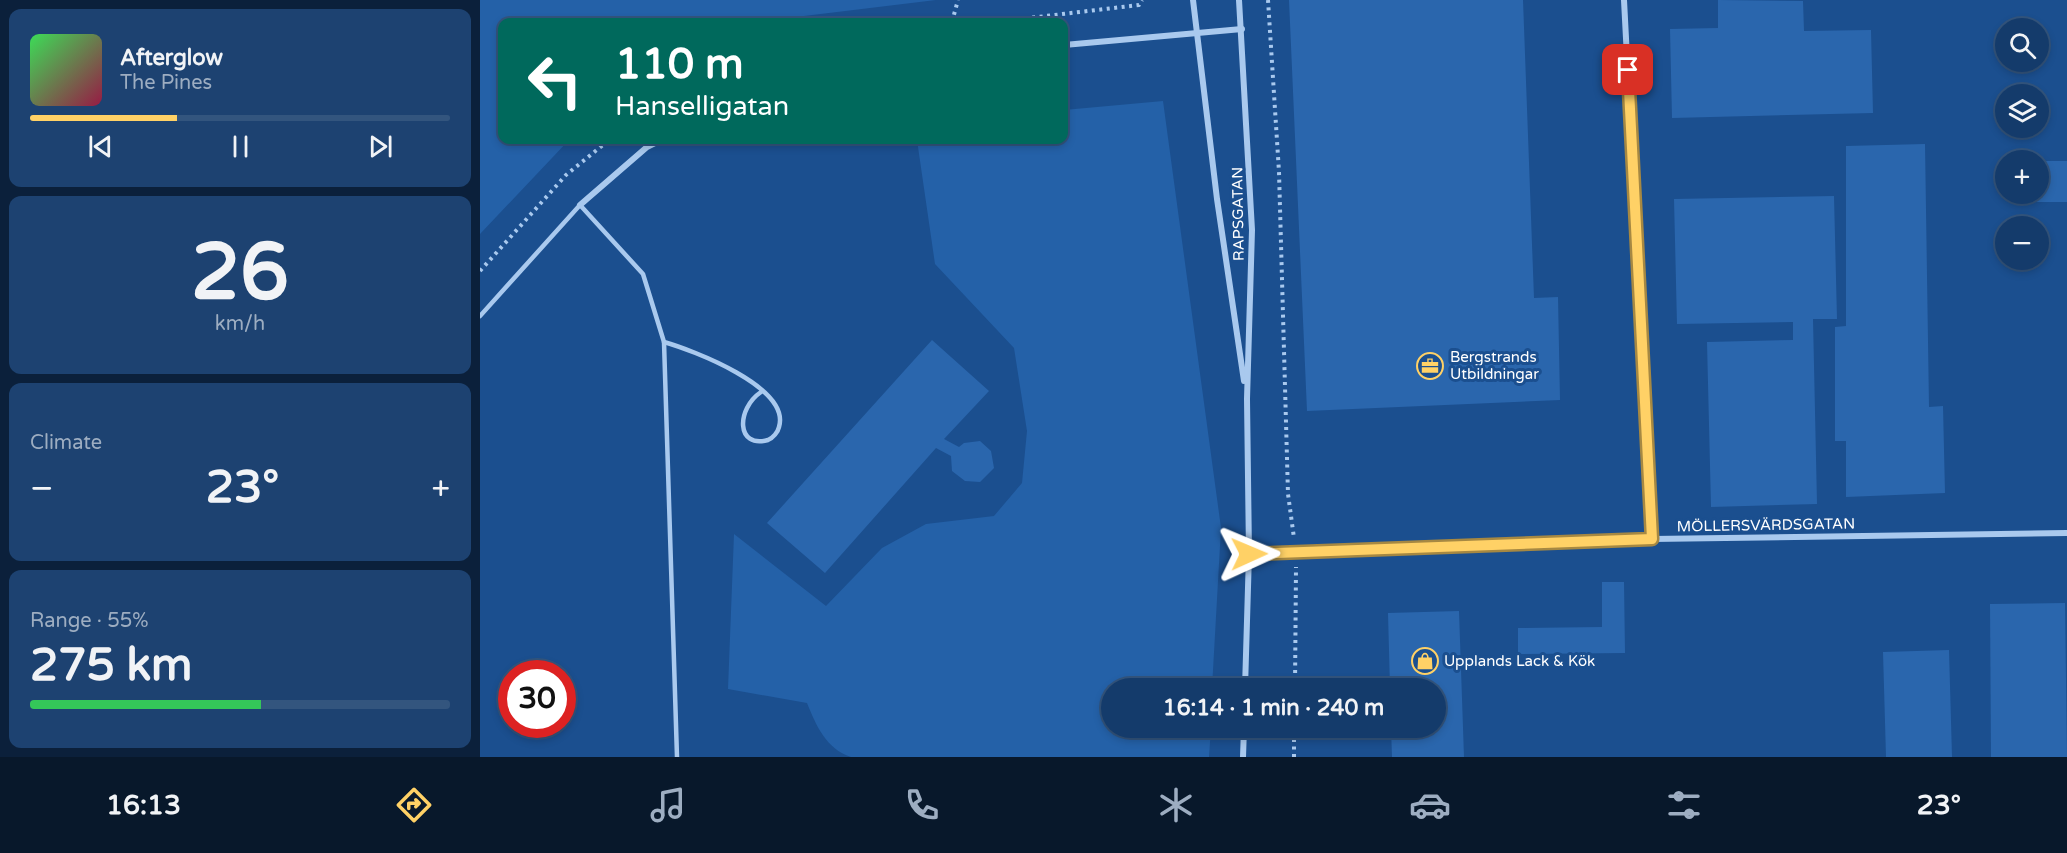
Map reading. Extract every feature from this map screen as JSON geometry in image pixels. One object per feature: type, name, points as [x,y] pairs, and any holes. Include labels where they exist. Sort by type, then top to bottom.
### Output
[{"type":"street","name":"RAPSGATAN","points":[[1193,0],[1217,199],[1247,399]]},
{"type":"street","name":"RAPSGATAN","points":[[1239,0],[1252,230],[1247,399],[1249,554],[1245,678]]},
{"type":"street","points":[[1624,0],[1652,539]]},
{"type":"street","points":[[1068,45],[1242,28]]},
{"type":"street","points":[[580,205],[653,144]]},
{"type":"street","name":"MÖLLERSVÄRDSGATAN","points":[[1249,554],[1652,539],[2067,533]]},
{"type":"street","points":[[1243,757],[1244,738]]},
{"type":"lane","points":[[480,316],[580,205],[643,274],[664,342],[677,757]]},
{"type":"lane","points":[[664,342],[698,352],[734,369],[761,392],[776,405],[781,422],[778,431],[770,439],[761,441],[751,438],[742,429],[741,418],[752,398],[761,392]]},
{"type":"path","points":[[953,18],[958,0]]},
{"type":"path","points":[[1031,18],[1139,6],[1142,0]]},
{"type":"path","points":[[1268,0],[1279,172],[1288,494],[1296,553],[1294,678]]},
{"type":"path","points":[[480,271],[566,175],[604,144]]},
{"type":"path","points":[[1294,738],[1294,757]]},
{"type":"shaded area","points":[[480,0],[936,0],[797,18],[498,18],[498,144],[565,144],[480,234]]},
{"type":"shaded area","points":[[1163,101],[1221,528],[1213,678],[1101,678],[1101,738],[1210,738],[1209,757],[851,757],[828,742],[818,728],[807,703],[728,689],[734,534],[826,606],[882,548],[926,524],[994,516],[1022,483],[1027,431],[1014,348],[935,264],[918,144],[1068,144],[1068,110]]},
{"type":"building","points":[[1289,0],[1523,0],[1534,298],[1558,297],[1560,400],[1307,411]]},
{"type":"building","points":[[1718,0],[1803,1],[1804,31],[1871,30],[1873,113],[1672,118],[1670,29],[1718,28]]},
{"type":"building","points":[[1925,144],[1929,407],[1943,406],[1945,493],[1846,497],[1846,441],[1835,441],[1835,327],[1846,326],[1846,146]]},
{"type":"building","points":[[2049,161],[2067,161],[2067,202],[2049,202]]},
{"type":"building","points":[[1834,196],[1837,319],[1813,319],[1817,504],[1711,507],[1707,342],[1793,340],[1793,322],[1677,324],[1674,199]]},
{"type":"building","points":[[932,340],[989,391],[944,439],[959,447],[964,443],[980,441],[991,451],[994,468],[980,482],[965,481],[952,471],[951,456],[936,448],[825,573],[767,523]]},
{"type":"building","points":[[1602,582],[1624,582],[1625,653],[1518,654],[1518,628],[1602,627]]},
{"type":"building","points":[[2065,603],[2067,757],[1991,757],[1990,604]]},
{"type":"building","points":[[1459,611],[1464,757],[1392,757],[1391,738],[1446,738],[1446,678],[1390,678],[1388,613]]},
{"type":"building","points":[[1949,650],[1952,757],[1886,757],[1883,652]]},
{"type":"place","name":"Bergstrands Utbildningar","points":[[1430,366]]},
{"type":"place","name":"Upplands Lack & Kök","points":[[1425,661]]},
{"type":"route","points":[[1249,554],[1652,539],[1628,70]]}]
